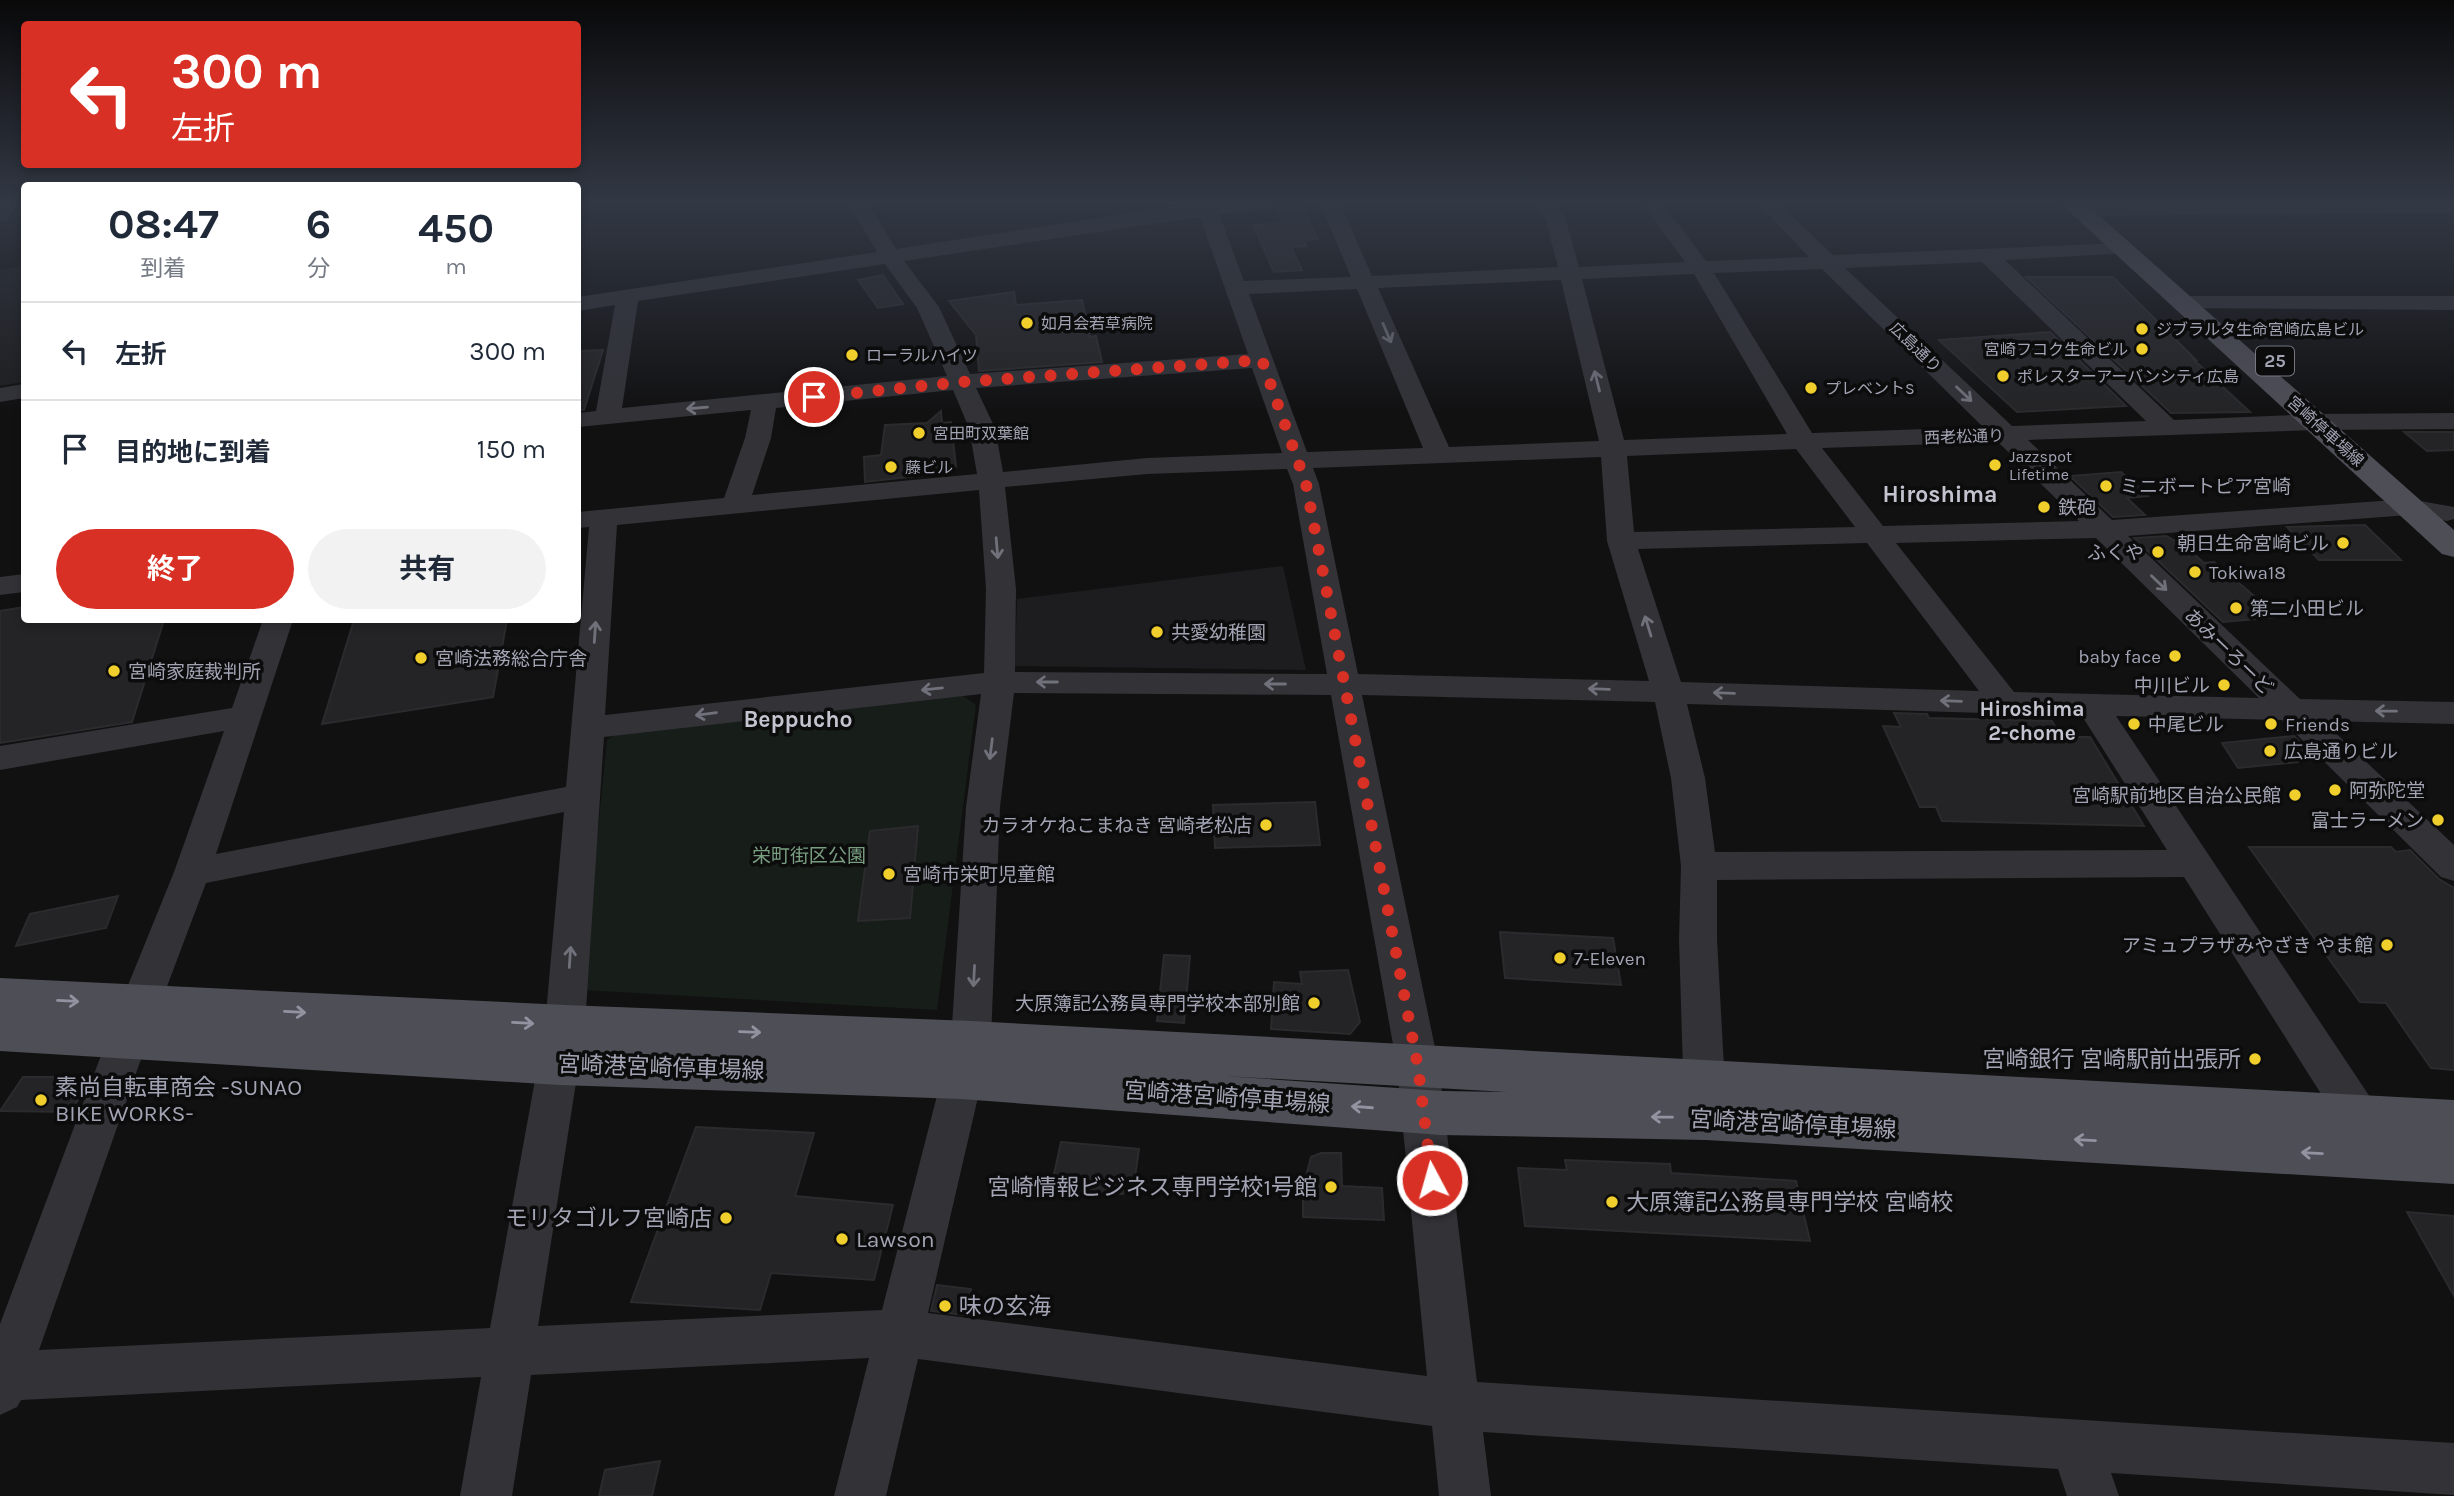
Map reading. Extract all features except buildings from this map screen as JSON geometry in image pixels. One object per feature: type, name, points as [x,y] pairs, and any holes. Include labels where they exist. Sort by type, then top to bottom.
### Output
[{"type":"main road","name":"宮崎停車場線","points":[[2156,273],[2196,303]]},
{"type":"main road","name":"宮崎停車場線","points":[[2162,273],[2329,421],[2450,517]]},
{"type":"main road","name":"宮崎停車場線","points":[[2329,421],[2410,507],[2454,548]]},
{"type":"main road","name":"宮崎港宮崎停車場線","points":[[0,997],[135,1021],[563,1044],[966,1060],[1421,1089],[1704,1101],[2359,1116],[2454,1122]]},
{"type":"main road","name":"宮崎港宮崎停車場線","points":[[0,1031],[135,1021]]},
{"type":"main road","name":"宮崎港宮崎停車場線","points":[[1704,1101],[2454,1161]]},
{"type":"street","points":[[581,304],[776,273]]},
{"type":"street","points":[[860,1496],[966,1060],[983,807],[999,682],[1001,589],[982,428],[928,307],[902,273]]},
{"type":"street","points":[[1231,273],[1306,484],[1421,1089],[1465,1496]]},
{"type":"street","points":[[1361,273],[1439,454]]},
{"type":"street","points":[[1570,273],[1613,448],[1621,541],[1668,691],[1688,778],[1699,866],[1698,939],[1704,1101]]},
{"type":"street","points":[[1237,288],[1574,273]]},
{"type":"street","points":[[1703,273],[1804,442],[2005,703]]},
{"type":"street","name":"広島通り","points":[[1839,273],[2004,434]]},
{"type":"street","points":[[2006,273],[2168,428]]},
{"type":"street","points":[[608,416],[628,296]]},
{"type":"street","points":[[2196,303],[2454,303]]},
{"type":"street","points":[[581,420],[962,382],[1262,360]]},
{"type":"street","points":[[0,395],[21,392]]},
{"type":"street","points":[[736,503],[758,438],[765,402]]},
{"type":"street","name":"西老松通り","points":[[591,519],[736,503],[1147,466],[2329,421],[2454,421]]},
{"type":"street","name":"あみーろーど","points":[[2004,434],[2454,867]]},
{"type":"street","points":[[1621,541],[2104,529],[2410,507],[2450,517]]},
{"type":"street","points":[[486,1496],[563,1044],[588,728],[591,519]]},
{"type":"street","points":[[0,586],[21,583]]},
{"type":"street","points":[[277,623],[192,872],[2,1380],[510,1350],[899,1333],[1457,1405],[2454,1469]]},
{"type":"street","points":[[588,728],[999,682],[1343,684],[2454,713]]},
{"type":"street","points":[[2092,705],[2386,1157]]},
{"type":"street","points":[[0,758],[247,716]]},
{"type":"street","points":[[192,872],[582,796]]},
{"type":"street","points":[[1699,866],[2195,863]]},
{"type":"street","points":[[2076,1445],[2093,1496]]},
{"type":"shaded area","points":[[0,273],[21,273],[21,382],[0,386]]},
{"type":"shaded area","name":"共愛幼稚園","points":[[1283,566],[1306,670],[1015,666],[1017,599]]},
{"type":"green space","name":"栄町街区公園","points":[[953,689],[976,705],[937,1010],[582,990],[607,740],[620,731]]},
{"type":"place","name":"如月会若草病院","points":[[1027,323]]},
{"type":"place","name":"ジブラルタ生命宮崎広島ビル","points":[[2142,329]]},
{"type":"place","name":"宮崎フコク生命ビル","points":[[2142,349]]},
{"type":"place","name":"ローラルハイツ","points":[[852,355]]},
{"type":"place","name":"ポレスターアーバンシティ広島","points":[[2003,376]]},
{"type":"place","name":"プレベントS","points":[[1811,388]]},
{"type":"place","name":"宮田町双葉館","points":[[919,433]]},
{"type":"place","name":"Jazzspot Lifetime","points":[[1995,465]]},
{"type":"place","name":"藤ビル","points":[[891,467]]},
{"type":"place","name":"ミニボートピア宮崎","points":[[2106,486]]},
{"type":"place","name":"鉄砲","points":[[2044,507]]},
{"type":"place","name":"朝日生命宮崎ビル","points":[[2343,543]]},
{"type":"place","name":"ふくや","points":[[2158,552]]},
{"type":"place","name":"Tokiwa18","points":[[2195,572]]},
{"type":"place","name":"第二小田ビル","points":[[2236,608]]},
{"type":"place","name":"共愛幼稚園","points":[[1157,632]]},
{"type":"place","name":"baby face","points":[[2175,656]]},
{"type":"place","name":"宮崎法務総合庁舎","points":[[421,658]]},
{"type":"place","name":"宮崎家庭裁判所","points":[[114,671]]},
{"type":"place","name":"中川ビル","points":[[2224,685]]},
{"type":"place","name":"中尾ビル","points":[[2134,724]]},
{"type":"place","name":"Friends","points":[[2271,724]]},
{"type":"place","name":"広島通りビル","points":[[2270,751]]},
{"type":"place","name":"阿弥陀堂","points":[[2335,790]]},
{"type":"place","name":"宮崎駅前地区自治公民館","points":[[2295,795]]},
{"type":"place","name":"富士ラーメン","points":[[2438,820]]},
{"type":"place","name":"カラオケねこまねき 宮崎老松店","points":[[1266,825]]},
{"type":"place","name":"宮崎市栄町児童館","points":[[889,874]]},
{"type":"place","name":"アミュプラザみやざき やま館","points":[[2387,945]]},
{"type":"place","name":"7-Eleven","points":[[1560,958]]},
{"type":"place","name":"大原簿記公務員専門学校本部別館","points":[[1314,1003]]},
{"type":"place","name":"宮崎銀行 宮崎駅前出張所","points":[[2255,1059]]},
{"type":"place","name":"素尚自転車商会 -SUNAO BIKE WORKS-","points":[[41,1100]]},
{"type":"place","name":"宮崎情報ビジネス専門学校1号館","points":[[1331,1187]]},
{"type":"place","name":"大原簿記公務員専門学校 宮崎校","points":[[1612,1202]]},
{"type":"place","name":"モリタゴルフ宮崎店","points":[[726,1218]]},
{"type":"place","name":"Lawson","points":[[842,1239]]},
{"type":"place","name":"味の玄海","points":[[945,1306]]},
{"type":"district","name":"Hiroshima","points":[[1940,494]]},
{"type":"district","name":"Beppucho","points":[[798,719]]},
{"type":"district","name":"Hiroshima 2-chome","points":[[2032,721]]},
{"type":"route","points":[[814,397],[962,382],[1262,360],[1306,484],[1418,1067],[1432,1180]]}]
